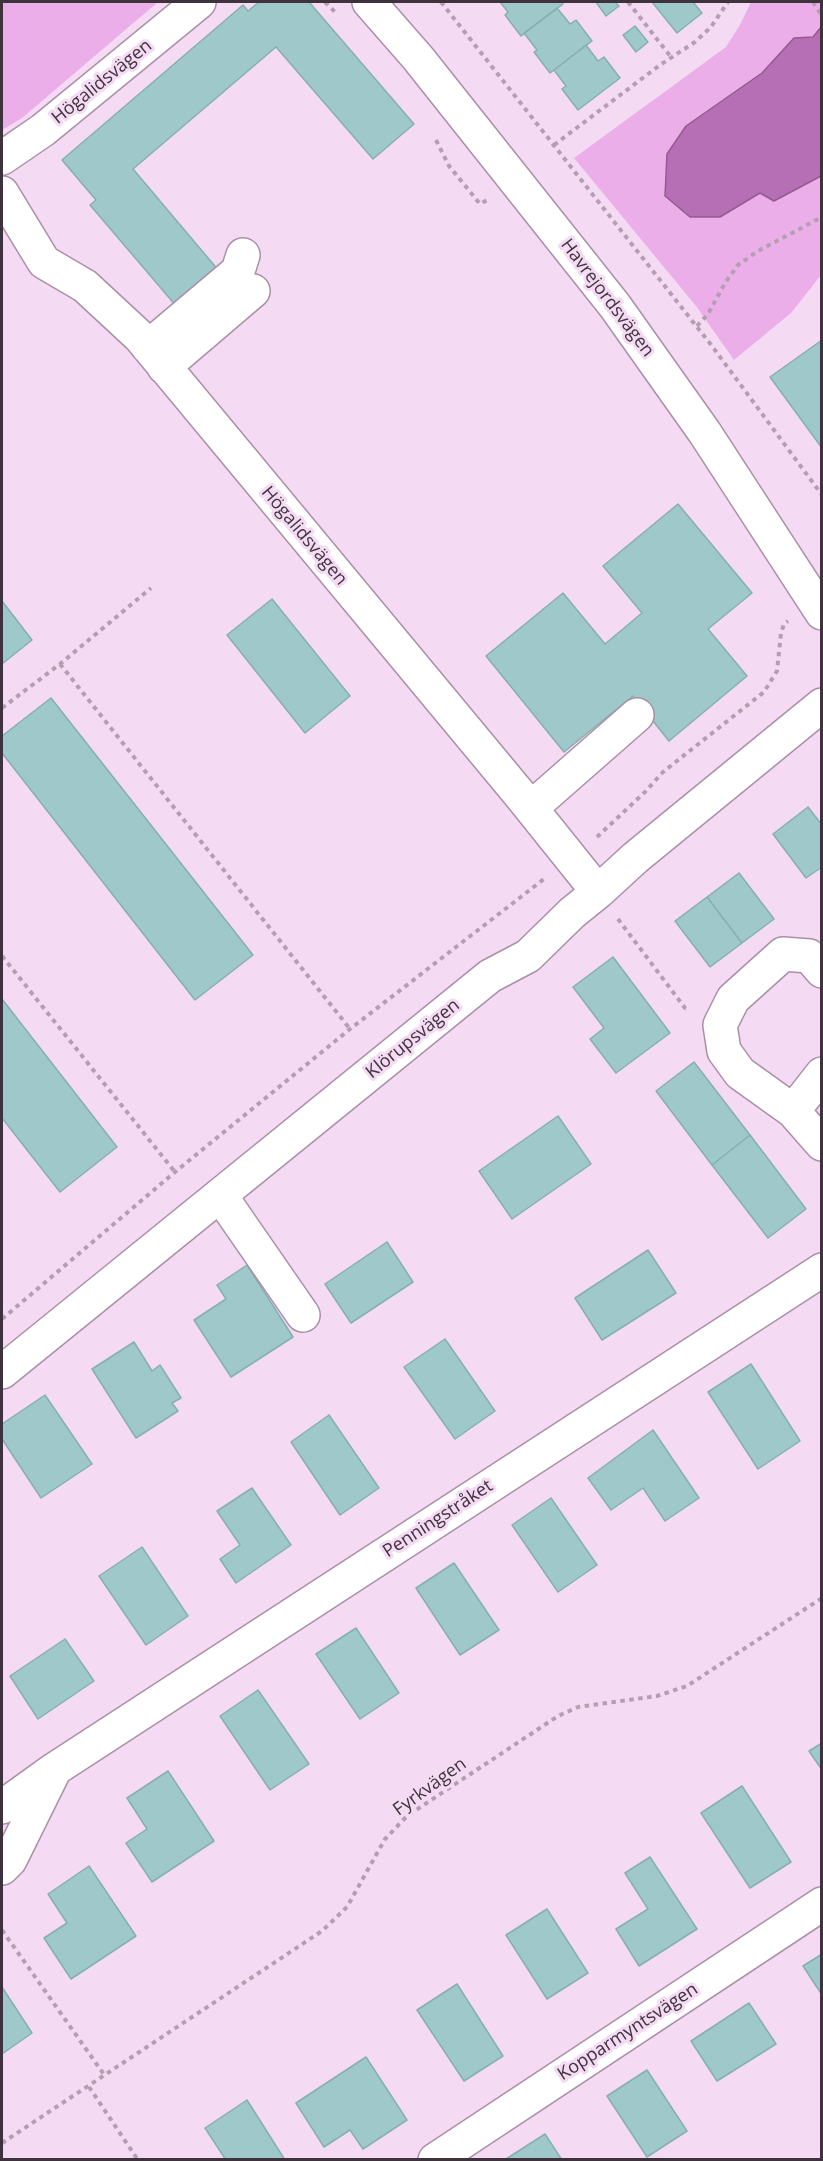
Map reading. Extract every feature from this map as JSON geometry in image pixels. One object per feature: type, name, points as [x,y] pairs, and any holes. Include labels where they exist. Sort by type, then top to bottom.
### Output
[{"type":"street","name":"Högalidsvägen","points":[[2,158],[43,130],[199,2]]},
{"type":"street","name":"Havrejordsvägen","points":[[369,2],[418,58],[615,306],[705,433],[822,613]]},
{"type":"street","name":"Högalidsvägen","points":[[2,193],[44,262],[85,286],[140,337],[598,892]]},
{"type":"street","points":[[156,357],[238,271],[243,255]]},
{"type":"street","points":[[156,357],[253,291]]},
{"type":"street","name":"Klörupsvägen","points":[[2,1372],[490,976],[528,956],[572,913],[635,858],[822,705]]},
{"type":"street","points":[[531,808],[637,715]]},
{"type":"street","points":[[822,971],[809,956],[783,954],[733,999],[720,1025],[724,1051],[740,1073],[794,1111],[822,1144]]},
{"type":"street","points":[[794,1111],[822,1074]]},
{"type":"street","points":[[220,1196],[303,1315]]},
{"type":"street","name":"Penningstråket","points":[[2,1807],[55,1769],[822,1270]]},
{"type":"street","points":[[2,1868],[10,1860],[55,1769]]},
{"type":"street","name":"Kopparmyntsvägen","points":[[435,2160],[822,1904]]},
{"type":"path","points":[[441,2],[697,326],[822,495]]},
{"type":"path","points":[[628,2],[671,57]]},
{"type":"path","points":[[554,146],[671,57],[695,42],[724,11],[728,2]]},
{"type":"path","points":[[813,2],[821,15]]},
{"type":"path","points":[[697,326],[708,314],[724,283],[738,265],[758,251],[821,218]]},
{"type":"path","points":[[2,708],[60,664],[151,588]]},
{"type":"path","points":[[2,1318],[350,1029],[609,827],[663,772],[764,692],[777,671],[784,624]]},
{"type":"path","points":[[60,664],[350,1029]]},
{"type":"path","points":[[598,892],[685,1008],[720,1025]]},
{"type":"path","points":[[2,956],[175,1172]]},
{"type":"path","name":"Fyrkvägen","points":[[2,2143],[322,1931],[347,1907],[385,1839],[407,1816],[549,1722],[578,1707],[657,1696],[687,1686],[822,1598]]},
{"type":"path","points":[[2,1930],[105,2076]]},
{"type":"path","points":[[89,2087],[138,2160]]},
{"type":"shaded area","points":[[2,2],[158,2],[22,118],[2,130]]},
{"type":"shaded area","points":[[751,2],[821,2],[821,275],[791,313],[734,360],[696,306],[574,158],[726,47]]},
{"type":"shaded area","points":[[821,27],[821,176],[774,201],[760,193],[720,217],[690,217],[665,196],[667,154],[686,126],[762,73],[794,38],[813,37]]},
{"type":"building","points":[[259,2],[309,2],[414,124],[373,159],[276,47],[133,169],[219,271],[177,307],[90,205],[96,200],[62,160],[243,5],[248,11]]},
{"type":"building","points":[[500,2],[561,2],[563,4],[521,36],[505,15],[508,12]]},
{"type":"building","points":[[596,2],[615,2],[619,6],[606,16]]},
{"type":"building","points":[[652,2],[693,2],[702,13],[677,33]]},
{"type":"building","points":[[557,8],[570,24],[576,20],[592,41],[550,73],[534,52],[537,50],[524,33]]},
{"type":"building","points":[[635,26],[648,42],[636,52],[623,35]]},
{"type":"building","points":[[586,45],[598,61],[604,57],[620,78],[578,110],[562,89],[566,86],[554,70]]},
{"type":"building","points":[[822,340],[822,448],[770,377]]},
{"type":"building","points":[[678,504],[752,593],[708,629],[747,676],[669,741],[633,696],[564,752],[486,656],[563,593],[605,644],[642,613],[603,566]]},
{"type":"building","points":[[272,599],[350,696],[305,733],[227,635]]},
{"type":"building","points":[[2,601],[32,640],[2,664]]},
{"type":"building","points":[[51,698],[253,955],[195,1000],[2,753],[2,736]]},
{"type":"building","points":[[808,807],[822,825],[822,867],[806,878],[773,834]]},
{"type":"building","points":[[739,873],[774,919],[742,943],[707,897]]},
{"type":"building","points":[[707,897],[742,943],[710,967],[675,921]]},
{"type":"building","points":[[613,957],[670,1033],[616,1073],[590,1039],[604,1028],[573,987]]},
{"type":"building","points":[[2,999],[117,1147],[60,1192],[2,1118]]},
{"type":"building","points":[[694,1062],[750,1135],[712,1165],[656,1091]]},
{"type":"building","points":[[558,1116],[591,1164],[512,1219],[479,1171]]},
{"type":"building","points":[[750,1135],[806,1209],[768,1238],[712,1165]]},
{"type":"building","points":[[387,1242],[413,1282],[351,1323],[325,1284]]},
{"type":"building","points":[[648,1250],[676,1293],[602,1340],[575,1298]]},
{"type":"building","points":[[247,1265],[293,1337],[231,1377],[194,1320],[226,1299],[217,1285]]},
{"type":"building","points":[[445,1339],[495,1411],[455,1439],[404,1367]]},
{"type":"building","points":[[134,1342],[152,1371],[160,1365],[181,1398],[172,1403],[178,1411],[136,1438],[92,1369]]},
{"type":"building","points":[[751,1364],[800,1441],[758,1469],[708,1392]]},
{"type":"building","points":[[45,1395],[92,1464],[41,1498],[2,1439],[2,1424]]},
{"type":"building","points":[[329,1415],[379,1488],[340,1515],[291,1442]]},
{"type":"building","points":[[653,1430],[699,1498],[665,1521],[643,1488],[611,1510],[588,1478]]},
{"type":"building","points":[[252,1488],[291,1545],[236,1583],[220,1559],[240,1545],[217,1511]]},
{"type":"building","points":[[551,1498],[597,1565],[558,1592],[512,1525]]},
{"type":"building","points":[[142,1547],[188,1616],[146,1645],[99,1576]]},
{"type":"building","points":[[454,1563],[499,1630],[460,1655],[416,1588]]},
{"type":"building","points":[[356,1628],[399,1693],[360,1719],[316,1654]]},
{"type":"building","points":[[65,1639],[94,1681],[38,1719],[10,1676]]},
{"type":"building","points":[[258,1690],[309,1764],[270,1790],[220,1716]]},
{"type":"building","points":[[822,1743],[822,1770],[809,1751]]},
{"type":"building","points":[[168,1771],[214,1841],[152,1882],[126,1843],[147,1829],[127,1798]]},
{"type":"building","points":[[742,1786],[791,1862],[750,1888],[701,1813]]},
{"type":"building","points":[[650,1857],[697,1929],[639,1966],[616,1929],[648,1909],[625,1873]]},
{"type":"building","points":[[89,1866],[136,1936],[71,1979],[44,1938],[67,1923],[48,1894]]},
{"type":"building","points":[[547,1909],[588,1973],[547,1999],[506,1935]]},
{"type":"building","points":[[822,1954],[822,1995],[803,1966]]},
{"type":"building","points":[[457,1984],[503,2056],[464,2081],[417,2010]]},
{"type":"building","points":[[2,1987],[32,2033],[2,2054]]},
{"type":"building","points":[[749,2003],[776,2044],[717,2081],[691,2041]]},
{"type":"building","points":[[366,2057],[407,2120],[363,2149],[350,2130],[324,2147],[296,2103]]},
{"type":"building","points":[[647,2070],[687,2131],[647,2157],[607,2096]]},
{"type":"building","points":[[247,2100],[285,2160],[226,2160],[205,2128]]},
{"type":"building","points":[[545,2134],[562,2160],[506,2160],[506,2159]]}]
